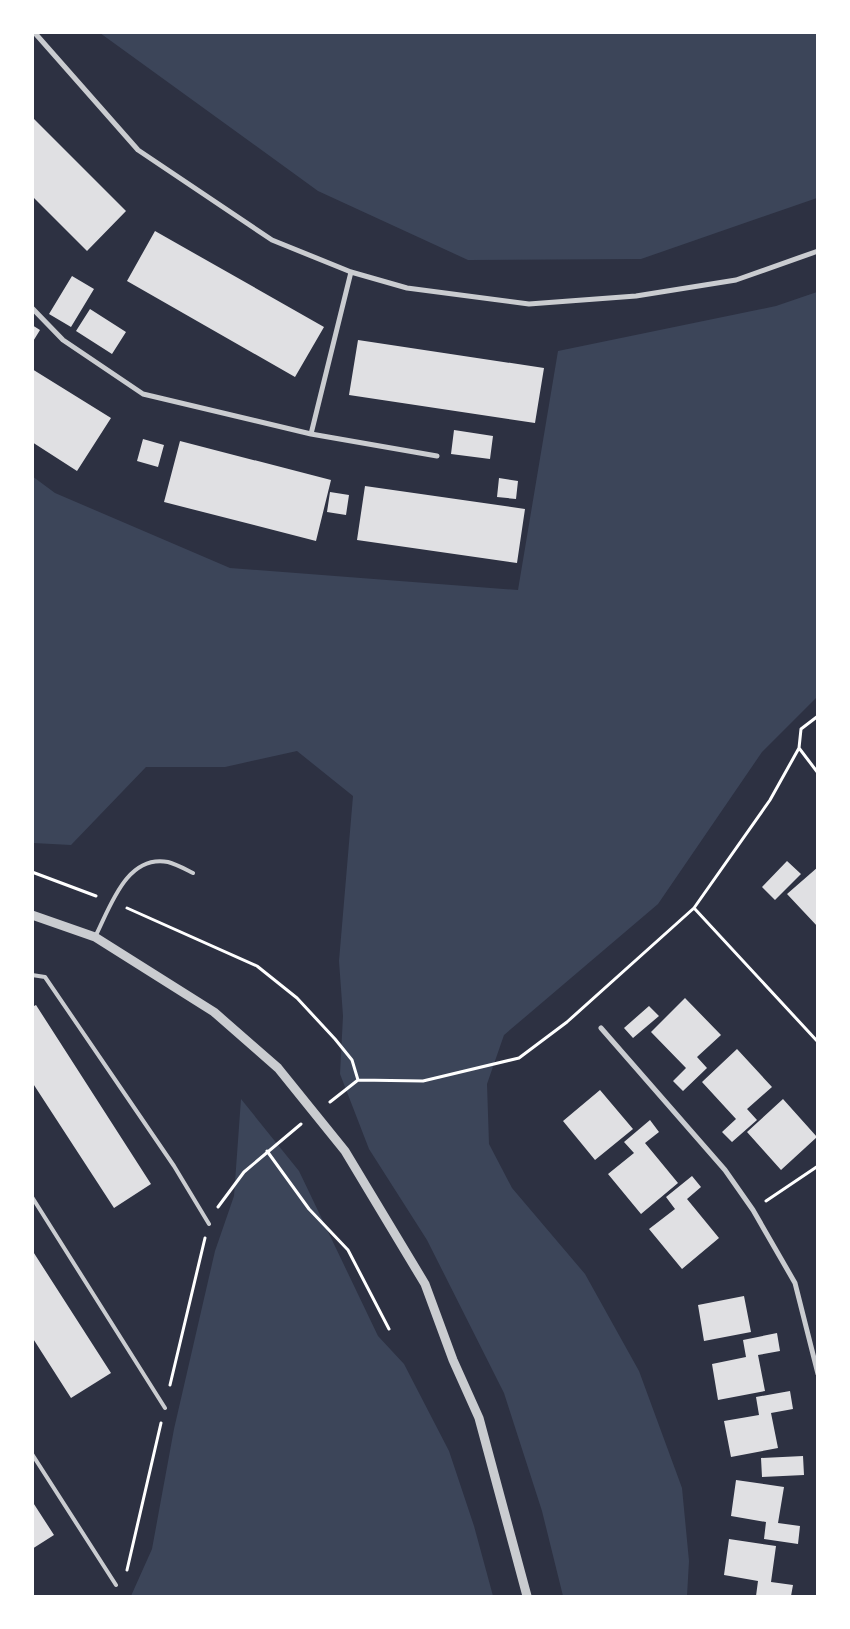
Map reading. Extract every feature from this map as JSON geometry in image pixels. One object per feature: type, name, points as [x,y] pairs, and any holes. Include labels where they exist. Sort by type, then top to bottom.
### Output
[{"type":"street","points":[[34,32],[138,150],[272,240],[351,272],[407,288],[529,304],[636,296],[736,280],[818,251]]},
{"type":"street","points":[[311,434],[351,272]]},
{"type":"street","points":[[32,308],[63,340],[143,394],[311,434],[437,456]]},
{"type":"street","points":[[32,915],[95,937],[214,1012],[278,1068],[345,1151],[425,1284],[452,1360],[479,1418],[527,1596]]},
{"type":"street","points":[[601,1028],[726,1170],[753,1210],[795,1283],[818,1374]]},
{"type":"lane","points":[[95,937],[129,874],[148,863],[167,862],[193,872]]},
{"type":"lane","points":[[32,975],[45,977],[174,1166],[209,1224]]},
{"type":"lane","points":[[32,1197],[165,1408]]},
{"type":"lane","points":[[32,1454],[116,1585]]},
{"type":"path","points":[[325,1106],[358,1080],[422,1081],[519,1058],[567,1022],[694,908],[770,800],[799,748],[801,729],[818,716]]},
{"type":"path","points":[[799,748],[818,773]]},
{"type":"path","points":[[32,872],[113,902],[257,966],[297,998],[335,1039],[352,1060],[358,1080]]},
{"type":"path","points":[[694,908],[818,1042]]},
{"type":"path","points":[[116,1585],[127,1570],[209,1224],[224,1196],[239,1178],[267,1151],[303,1123]]},
{"type":"path","points":[[267,1151],[309,1209],[348,1250],[389,1329]]},
{"type":"path","points":[[753,1210],[818,1166]]},
{"type":"shaded area","points":[[100,33],[817,33],[817,198],[641,259],[468,260],[318,191]]},
{"type":"shaded area","points":[[817,292],[817,697],[762,752],[658,904],[504,1035],[487,1084],[489,1144],[512,1188],[585,1274],[639,1371],[682,1488],[689,1561],[687,1596],[563,1596],[542,1511],[504,1393],[427,1240],[369,1149],[340,1074],[343,1016],[339,961],[353,796],[297,751],[225,767],[146,767],[71,845],[33,843],[32,476],[55,493],[230,568],[518,590],[558,351],[776,306]]},
{"type":"shaded area","points":[[241,1099],[299,1171],[378,1336],[404,1364],[449,1451],[474,1526],[493,1596],[131,1596],[152,1549],[174,1429],[215,1251],[234,1196]]},
{"type":"building","points":[[32,117],[126,211],[87,251],[32,196]]},
{"type":"building","points":[[155,231],[324,327],[295,377],[127,281]]},
{"type":"building","points":[[72,276],[94,289],[71,327],[49,314]]},
{"type":"building","points":[[90,309],[126,332],[112,354],[76,331]]},
{"type":"building","points":[[32,325],[40,330],[32,343]]},
{"type":"building","points":[[358,340],[544,368],[535,423],[349,395]]},
{"type":"building","points":[[32,369],[111,418],[77,471],[32,442]]},
{"type":"building","points":[[454,430],[493,436],[490,459],[451,454]]},
{"type":"building","points":[[143,439],[164,445],[158,467],[137,461]]},
{"type":"building","points":[[180,441],[331,480],[316,541],[164,502]]},
{"type":"building","points":[[499,478],[518,481],[516,499],[497,497]]},
{"type":"building","points":[[365,486],[525,509],[517,563],[357,540]]},
{"type":"building","points":[[330,492],[349,495],[346,515],[327,512]]},
{"type":"building","points":[[787,861],[801,874],[775,900],[762,887]]},
{"type":"building","points":[[818,867],[818,927],[787,894]]},
{"type":"building","points":[[685,998],[721,1035],[697,1057],[707,1068],[683,1091],[673,1081],[686,1068],[651,1032]]},
{"type":"building","points":[[36,1005],[151,1184],[114,1208],[32,1082],[32,1007]]},
{"type":"building","points":[[649,1006],[659,1016],[633,1038],[624,1028]]},
{"type":"building","points":[[737,1049],[772,1087],[747,1109],[757,1120],[732,1142],[722,1132],[736,1119],[702,1082]]},
{"type":"building","points":[[600,1090],[633,1129],[595,1160],[563,1121]]},
{"type":"building","points":[[783,1099],[817,1137],[781,1170],[747,1132]]},
{"type":"building","points":[[650,1120],[659,1132],[645,1143],[678,1183],[641,1214],[608,1174],[634,1153],[624,1142]]},
{"type":"building","points":[[692,1176],[701,1187],[687,1199],[719,1238],[682,1269],[649,1229],[675,1209],[666,1197]]},
{"type":"building","points":[[32,1250],[111,1373],[71,1398],[32,1337]]},
{"type":"building","points":[[744,1296],[751,1332],[704,1341],[698,1305]]},
{"type":"building","points":[[777,1333],[780,1351],[758,1355],[765,1391],[718,1400],[712,1364],[746,1357],[743,1340]]},
{"type":"building","points":[[790,1391],[793,1409],[771,1413],[778,1448],[731,1457],[724,1421],[759,1415],[756,1397]]},
{"type":"building","points":[[803,1456],[804,1475],[762,1477],[761,1458]]},
{"type":"building","points":[[736,1480],[784,1487],[778,1523],[800,1526],[798,1544],[764,1539],[766,1522],[731,1516]]},
{"type":"building","points":[[32,1501],[54,1535],[32,1549]]},
{"type":"building","points":[[729,1539],[776,1546],[771,1582],[793,1585],[791,1596],[756,1596],[758,1581],[724,1575]]}]
